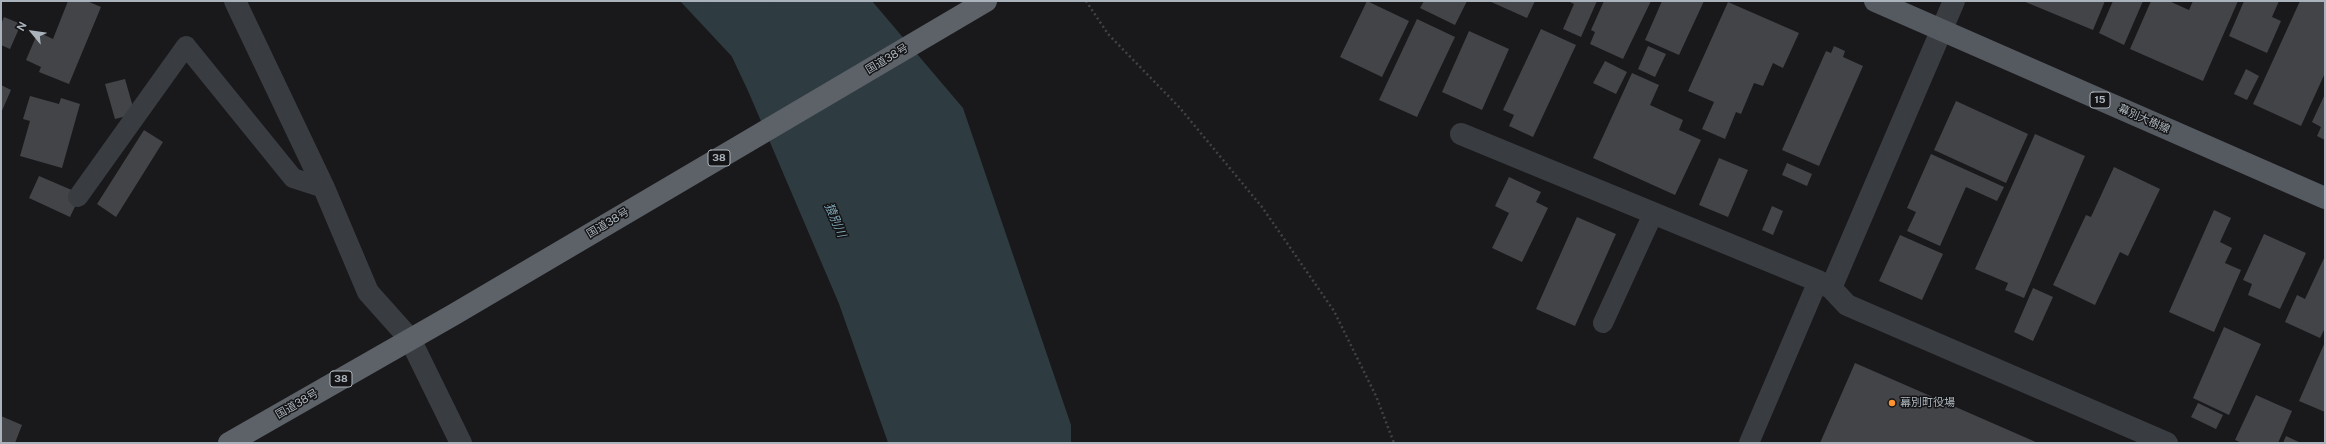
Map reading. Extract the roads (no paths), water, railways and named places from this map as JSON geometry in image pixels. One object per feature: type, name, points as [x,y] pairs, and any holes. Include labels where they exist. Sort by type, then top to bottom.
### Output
[{"type":"highway","name":"国道38号","points":[[229,443],[453,315],[986,1]]},
{"type":"main road","name":"幕別大樹線","points":[[1875,1],[2325,198]]},
{"type":"street","points":[[235,1],[324,188],[368,292],[410,340],[461,443]]},
{"type":"street","points":[[1824,285],[1954,1]]},
{"type":"street","points":[[1461,134],[1824,285],[1847,305],[2167,443]]},
{"type":"lane","points":[[78,197],[186,46],[293,178],[324,188]]},
{"type":"lane","points":[[1604,323],[1653,214]]},
{"type":"lane","points":[[1749,443],[1824,285]]},
{"type":"waterway","name":"猿別川","points":[[739,1],[776,80],[867,293],[920,443]]},
{"type":"place","name":"幕別町役場","points":[[1892,403]]}]
